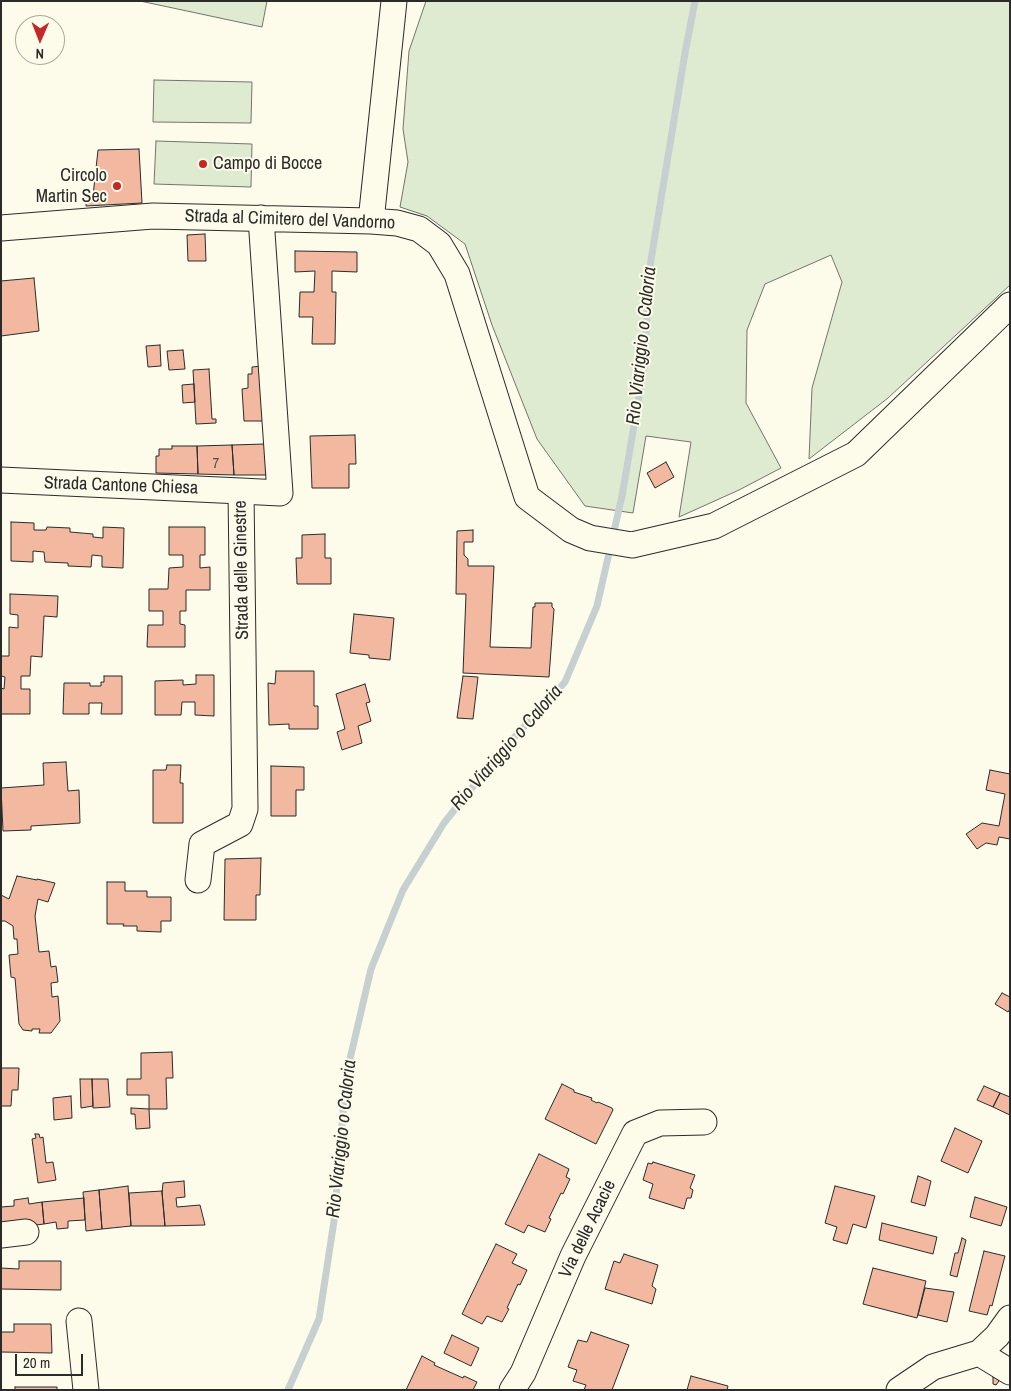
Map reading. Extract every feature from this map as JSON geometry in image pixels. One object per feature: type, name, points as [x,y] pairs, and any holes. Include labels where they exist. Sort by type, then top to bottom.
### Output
[{"type":"street","points":[[370,221],[394,1]]},
{"type":"street","name":"Strada al Cimitero del Vandorno","points":[[1,228],[153,216],[397,222],[419,229],[439,244],[457,274],[527,497],[571,530],[590,538],[632,545],[714,526],[856,454],[1010,305]]},
{"type":"street","name":"Strada delle Ginestre","points":[[198,880],[202,844],[240,824],[245,809],[241,491],[280,493],[261,218]]},
{"type":"street","name":"Strada Cantone Chiesa","points":[[1,480],[241,491]]},
{"type":"street","name":"Via delle Acacie","points":[[512,1390],[523,1373],[573,1256],[635,1133],[660,1123],[704,1122]]},
{"type":"street","points":[[1,1234],[26,1232]]},
{"type":"street","points":[[899,1390],[933,1367],[979,1353],[997,1336],[1010,1318]]},
{"type":"street","points":[[78,1321],[86,1390]]},
{"type":"street","points":[[979,1353],[1010,1372]]},
{"type":"green space","points":[[140,1],[267,1],[262,27]]},
{"type":"green space","points":[[426,1],[1010,1],[1010,285],[888,398],[809,459],[812,388],[842,282],[831,255],[765,284],[747,330],[746,403],[781,468],[739,490],[679,517],[691,442],[646,436],[633,513],[585,506],[537,439],[492,325],[465,244],[427,216],[400,207],[408,162],[403,129],[409,51]]},
{"type":"green space","name":"Campo di Bocce","points":[[154,80],[252,82],[251,123],[153,122]]},
{"type":"green space","name":"Campo di Bocce","points":[[156,141],[252,144],[251,187],[154,184]]},
{"type":"building","name":"Circolo Martin Sec","points":[[139,149],[142,203],[86,206],[86,196],[93,196],[98,150]]},
{"type":"building","points":[[205,234],[206,261],[188,261],[187,235]]},
{"type":"building","points":[[295,251],[357,252],[357,272],[332,271],[332,292],[336,292],[335,344],[312,344],[313,317],[299,317],[300,292],[314,292],[315,271],[295,272]]},
{"type":"building","points":[[34,278],[39,331],[1,336],[1,281]]},
{"type":"building","points":[[160,345],[161,366],[148,367],[146,346]]},
{"type":"building","points":[[183,350],[185,369],[169,370],[167,351]]},
{"type":"building","points":[[262,366],[266,421],[244,421],[242,389],[248,388],[248,374],[252,374],[252,367]]},
{"type":"building","points":[[209,369],[212,419],[216,419],[216,423],[196,424],[193,370]]},
{"type":"building","points":[[194,384],[195,402],[183,403],[182,385]]},
{"type":"building","points":[[355,435],[356,464],[349,464],[349,488],[312,488],[310,436]]},
{"type":"building","points":[[265,444],[266,475],[234,475],[232,445]]},
{"type":"building","points":[[232,445],[234,475],[198,474],[197,446]]},
{"type":"building","points":[[172,446],[197,446],[198,474],[156,473],[156,456],[159,456],[159,449],[172,449]]},
{"type":"building","points":[[666,462],[674,477],[655,488],[647,473]]},
{"type":"building","points":[[11,522],[34,523],[34,530],[46,530],[47,527],[70,528],[70,532],[93,534],[93,537],[103,538],[103,527],[124,528],[123,568],[102,567],[102,556],[92,555],[91,567],[45,562],[44,552],[33,551],[33,562],[11,561]]},
{"type":"building","points":[[169,527],[205,527],[205,555],[200,555],[200,568],[210,567],[210,590],[186,590],[186,611],[180,611],[180,624],[185,625],[185,647],[147,647],[148,625],[163,625],[163,611],[149,611],[149,589],[168,589],[169,568],[183,567],[183,555],[169,555]]},
{"type":"building","points":[[473,530],[473,542],[464,542],[464,555],[468,559],[468,566],[494,566],[490,647],[531,648],[533,607],[535,607],[535,603],[552,603],[554,609],[549,677],[463,673],[466,594],[456,594],[457,531]]},
{"type":"building","points":[[325,534],[325,558],[331,558],[331,584],[297,584],[296,558],[302,558],[302,535]]},
{"type":"building","points":[[10,594],[58,596],[57,617],[44,616],[42,657],[31,656],[30,676],[21,676],[21,689],[30,689],[30,714],[1,714],[1,688],[4,689],[5,677],[1,676],[1,656],[9,656],[9,627],[18,628],[18,615],[10,614]]},
{"type":"building","points":[[354,614],[394,618],[390,660],[369,658],[369,655],[350,653]]},
{"type":"building","points":[[276,671],[314,671],[314,706],[318,706],[318,729],[289,729],[289,724],[269,725],[268,683],[275,684]]},
{"type":"building","points":[[196,675],[214,675],[214,716],[195,715],[195,702],[182,702],[181,715],[155,715],[155,681],[183,680],[183,685],[196,684]]},
{"type":"building","points":[[104,676],[122,676],[122,714],[101,714],[102,703],[89,703],[89,714],[63,714],[64,683],[90,683],[90,686],[101,686],[101,682],[104,682]]},
{"type":"building","points":[[463,676],[478,677],[473,719],[457,718]]},
{"type":"building","points":[[365,684],[370,702],[366,703],[371,721],[358,726],[362,743],[342,750],[337,732],[345,729],[336,694]]},
{"type":"building","points":[[66,762],[68,791],[79,790],[80,823],[31,826],[31,830],[3,831],[1,788],[44,785],[43,763]]},
{"type":"building","points":[[167,765],[181,765],[180,783],[183,783],[183,823],[153,823],[153,770],[166,770]]},
{"type":"building","points":[[271,766],[304,767],[304,790],[296,790],[296,816],[271,816]]},
{"type":"building","points":[[990,770],[1010,774],[1010,839],[999,837],[997,845],[986,843],[977,849],[966,834],[982,823],[999,826],[1005,794],[986,790]]},
{"type":"building","points":[[261,858],[260,895],[256,895],[256,920],[224,920],[225,859]]},
{"type":"building","points":[[17,876],[55,883],[48,902],[38,899],[35,916],[39,952],[49,951],[51,967],[56,966],[58,982],[51,983],[52,997],[58,996],[60,1021],[51,1033],[39,1033],[40,1029],[32,1029],[32,1031],[23,1030],[19,1024],[15,978],[11,977],[9,955],[18,954],[17,939],[14,939],[13,926],[5,921],[1,921],[1,895],[9,899]]},
{"type":"building","points":[[107,882],[125,882],[125,891],[147,891],[147,897],[171,897],[171,921],[161,921],[161,932],[137,931],[137,926],[107,924]]},
{"type":"building","points":[[1002,993],[1010,997],[1010,1009],[1008,1012],[995,1004]]},
{"type":"building","points":[[172,1052],[173,1078],[166,1078],[167,1109],[149,1109],[149,1095],[127,1095],[127,1079],[141,1079],[141,1053]]},
{"type":"building","points":[[1,1068],[19,1068],[18,1090],[12,1090],[11,1106],[1,1106]]},
{"type":"building","points":[[80,1079],[92,1079],[93,1106],[81,1108]]},
{"type":"building","points":[[92,1079],[108,1079],[110,1107],[93,1108]]},
{"type":"building","points":[[562,1084],[574,1090],[574,1092],[612,1108],[613,1110],[596,1144],[545,1119]]},
{"type":"building","points":[[984,1086],[1000,1093],[993,1107],[977,1100]]},
{"type":"building","points":[[1000,1093],[1010,1097],[1010,1115],[993,1107]]},
{"type":"building","points":[[71,1096],[72,1118],[54,1120],[53,1098]]},
{"type":"building","points":[[131,1108],[149,1109],[150,1128],[136,1129],[135,1114],[131,1114]]},
{"type":"building","points":[[955,1128],[982,1141],[968,1173],[941,1161]]},
{"type":"building","points":[[35,1134],[39,1134],[40,1138],[43,1137],[46,1163],[53,1162],[56,1180],[38,1183],[32,1139],[36,1138]]},
{"type":"building","points":[[539,1154],[569,1169],[566,1177],[570,1179],[549,1218],[551,1219],[545,1232],[528,1225],[524,1233],[505,1224]]},
{"type":"building","points":[[653,1162],[695,1175],[690,1188],[693,1190],[691,1198],[687,1198],[684,1209],[649,1198],[653,1184],[643,1180],[648,1163],[652,1164]]},
{"type":"building","points":[[918,1176],[931,1181],[925,1206],[911,1202]]},
{"type":"building","points":[[184,1181],[185,1197],[176,1198],[177,1207],[200,1205],[205,1225],[165,1226],[163,1183]]},
{"type":"building","points":[[128,1186],[131,1226],[102,1229],[99,1190]]},
{"type":"building","points":[[835,1186],[875,1196],[866,1228],[853,1224],[847,1244],[833,1240],[837,1227],[825,1223]]},
{"type":"building","points":[[99,1190],[102,1229],[86,1231],[83,1192]]},
{"type":"building","points":[[162,1191],[165,1226],[131,1226],[129,1193]]},
{"type":"building","points":[[975,1197],[1007,1207],[1001,1226],[970,1217]]},
{"type":"building","points":[[28,1198],[29,1204],[42,1202],[44,1224],[11,1228],[1,1224],[1,1207],[14,1206],[14,1200]]},
{"type":"building","points":[[84,1198],[85,1220],[68,1221],[68,1228],[57,1229],[56,1222],[44,1224],[42,1202]]},
{"type":"building","points":[[882,1223],[937,1237],[933,1254],[879,1240]]},
{"type":"building","points":[[962,1238],[966,1240],[957,1277],[950,1275],[955,1253],[958,1253]]},
{"type":"building","points":[[496,1244],[517,1254],[512,1263],[527,1270],[520,1285],[518,1284],[502,1322],[487,1316],[482,1324],[462,1314]]},
{"type":"building","points":[[984,1251],[1005,1256],[992,1306],[990,1305],[987,1315],[969,1311]]},
{"type":"building","points":[[624,1254],[658,1265],[652,1286],[656,1289],[652,1304],[605,1289],[614,1261],[620,1263]]},
{"type":"building","points":[[19,1261],[61,1261],[61,1290],[1,1289],[1,1268],[19,1269]]},
{"type":"building","points":[[873,1268],[926,1281],[917,1318],[863,1304]]},
{"type":"building","points":[[925,1288],[954,1292],[947,1322],[918,1315]]},
{"type":"building","points":[[14,1324],[51,1324],[52,1353],[1,1352],[1,1332],[14,1332]]},
{"type":"building","points":[[591,1332],[629,1345],[612,1390],[584,1390],[586,1385],[573,1381],[577,1370],[568,1367],[578,1340],[587,1342]]},
{"type":"building","points":[[452,1335],[479,1348],[471,1366],[444,1353]]},
{"type":"building","points":[[422,1356],[435,1363],[434,1365],[477,1382],[473,1390],[406,1390]]},
{"type":"building","points":[[691,1376],[728,1386],[727,1390],[687,1390]]},
{"type":"building","points":[[993,1377],[999,1381],[996,1385],[993,1384]]},
{"type":"building","points":[[15,1387],[57,1387],[57,1390],[15,1390]]},
{"type":"waterway","name":"Rio Viariggio o Caloria","points":[[288,1390],[319,1319],[334,1221],[346,1076],[371,969],[403,890],[444,823],[499,754],[565,682],[597,606],[622,496],[644,367],[650,266],[695,1]]},
{"type":"place","name":"Campo di Bocce","points":[[203,164]]},
{"type":"place","name":"Circolo Martin Sec","points":[[117,186]]}]
